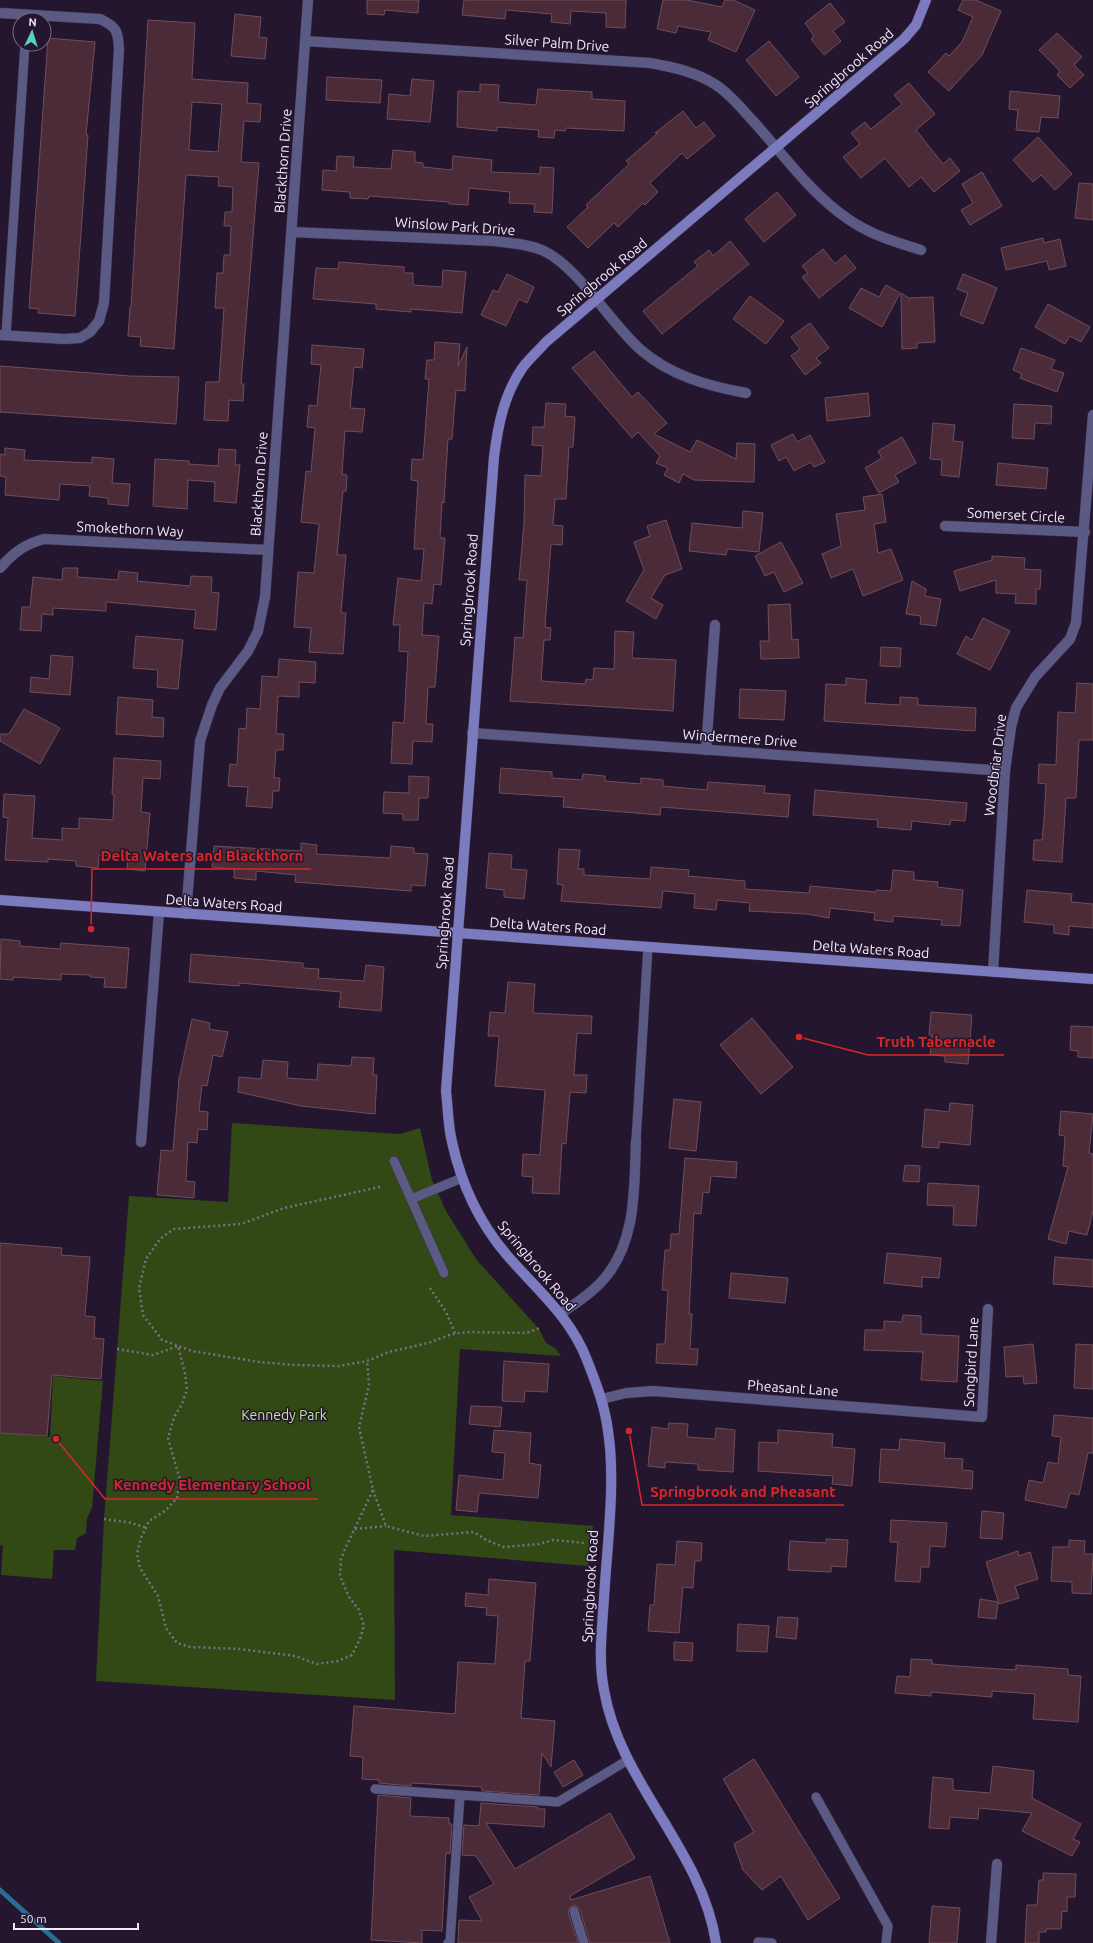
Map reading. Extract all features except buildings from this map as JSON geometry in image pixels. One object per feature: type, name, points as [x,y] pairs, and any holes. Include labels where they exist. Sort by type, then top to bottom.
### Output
[{"type":"street","name":"Blackthorn Drive","points":[[186,914],[200,741],[212,705],[220,688],[248,650],[258,630],[265,597],[308,0]]},
{"type":"street","name":"Springbrook Road","points":[[716,1943],[710,1914],[689,1861],[628,1760],[612,1722],[604,1690],[600,1655],[610,1488],[608,1431],[602,1400],[586,1357],[561,1313],[505,1253],[480,1217],[462,1178],[451,1140],[446,1092],[494,457],[498,424],[507,395],[523,367],[546,342],[904,39],[916,25],[926,0]]},
{"type":"street","points":[[0,12],[12,14]]},
{"type":"street","points":[[3,335],[64,339],[80,338],[90,332],[99,322],[104,303],[119,49],[118,33],[112,25],[100,19],[52,17]]},
{"type":"street","name":"Silver Palm Drive","points":[[305,41],[650,63],[675,67],[696,75],[717,86],[734,100],[776,148],[830,204],[848,219],[881,238],[921,250]]},
{"type":"street","name":"Winslow Park Drive","points":[[292,232],[494,241],[521,244],[544,251],[560,262],[642,350],[676,373],[711,386],[746,394]]},
{"type":"street","name":"Woodbriar Drive","points":[[993,972],[1005,771],[1011,727],[1016,708],[1035,677],[1070,639],[1076,624],[1085,532],[1093,415]]},
{"type":"street","name":"Somerset Circle","points":[[945,526],[1085,532]]},
{"type":"street","name":"Smokethorn Way","points":[[0,568],[16,552],[29,543],[44,539],[268,550]]},
{"type":"street","points":[[706,750],[715,625]]},
{"type":"street","name":"Windermere Drive","points":[[472,733],[1005,771]]},
{"type":"street","name":"Delta Waters Road","points":[[0,900],[1093,979]]},
{"type":"street","points":[[141,1142],[159,912]]},
{"type":"street","points":[[561,1313],[584,1298],[605,1278],[621,1253],[631,1224],[636,1141]]},
{"type":"street","name":"Songbird Lane","points":[[982,1417],[988,1309]]},
{"type":"street","name":"Pheasant Lane","points":[[602,1400],[626,1393],[652,1391],[982,1417]]},
{"type":"street","points":[[991,1943],[997,1864]]},
{"type":"lane","points":[[3,335],[24,52]]},
{"type":"lane","points":[[636,1141],[648,947]]},
{"type":"lane","points":[[394,1161],[444,1273]]},
{"type":"lane","points":[[411,1199],[462,1178]]},
{"type":"lane","points":[[375,1789],[558,1802],[628,1760]]},
{"type":"lane","points":[[448,1943],[450,1942],[460,1795]]},
{"type":"lane","points":[[816,1797],[888,1926],[886,1943]]},
{"type":"lane","points":[[574,1911],[584,1943]]},
{"type":"lane","points":[[758,1942],[772,1943]]},
{"type":"path","points":[[380,1187],[284,1208],[241,1224],[174,1229],[160,1240],[146,1260],[139,1288],[143,1315],[162,1340],[192,1351],[259,1362],[294,1365],[339,1366],[367,1361],[389,1352],[428,1344],[455,1333],[526,1333],[540,1328]]},
{"type":"path","points":[[430,1288],[446,1312],[455,1333]]},
{"type":"path","points":[[117,1349],[153,1355],[178,1346]]},
{"type":"path","points":[[178,1346],[185,1373],[187,1390],[182,1404],[174,1417],[168,1438],[180,1480],[177,1498],[165,1511],[149,1521],[137,1554],[140,1568],[158,1596],[166,1628],[177,1643],[190,1647],[240,1649],[295,1656],[317,1664],[338,1661],[352,1655],[360,1639],[364,1626],[358,1610],[349,1597],[340,1576],[341,1559],[373,1490]]},
{"type":"path","points":[[367,1361],[369,1385],[359,1427],[373,1490],[386,1526]]},
{"type":"path","points":[[104,1519],[132,1523],[146,1528]]},
{"type":"path","points":[[355,1529],[386,1526],[424,1536],[474,1532],[486,1540],[504,1548],[539,1544],[553,1540],[584,1543]]},
{"type":"green space","name":"Kennedy Park","points":[[232,1123],[400,1134],[420,1128],[432,1180],[446,1211],[476,1259],[539,1329],[546,1343],[556,1349],[561,1356],[460,1349],[451,1515],[593,1526],[588,1566],[394,1550],[395,1700],[96,1681],[104,1519],[129,1196],[228,1202]]},
{"type":"green space","points":[[53,1376],[103,1381],[92,1508],[87,1518],[86,1533],[77,1538],[75,1550],[54,1550],[52,1579],[1,1575],[3,1546],[0,1545],[0,1433],[50,1437]]},
{"type":"waterway","points":[[0,1890],[59,1943]]},
{"type":"place","name":"Delta Waters and Blackthorn","points":[[91,929]]},
{"type":"place","name":"Truth Tabernacle","points":[[799,1037]]},
{"type":"place","name":"Springbrook and Pheasant","points":[[629,1431]]},
{"type":"place","name":"Kennedy Elementary School","points":[[56,1439]]}]
